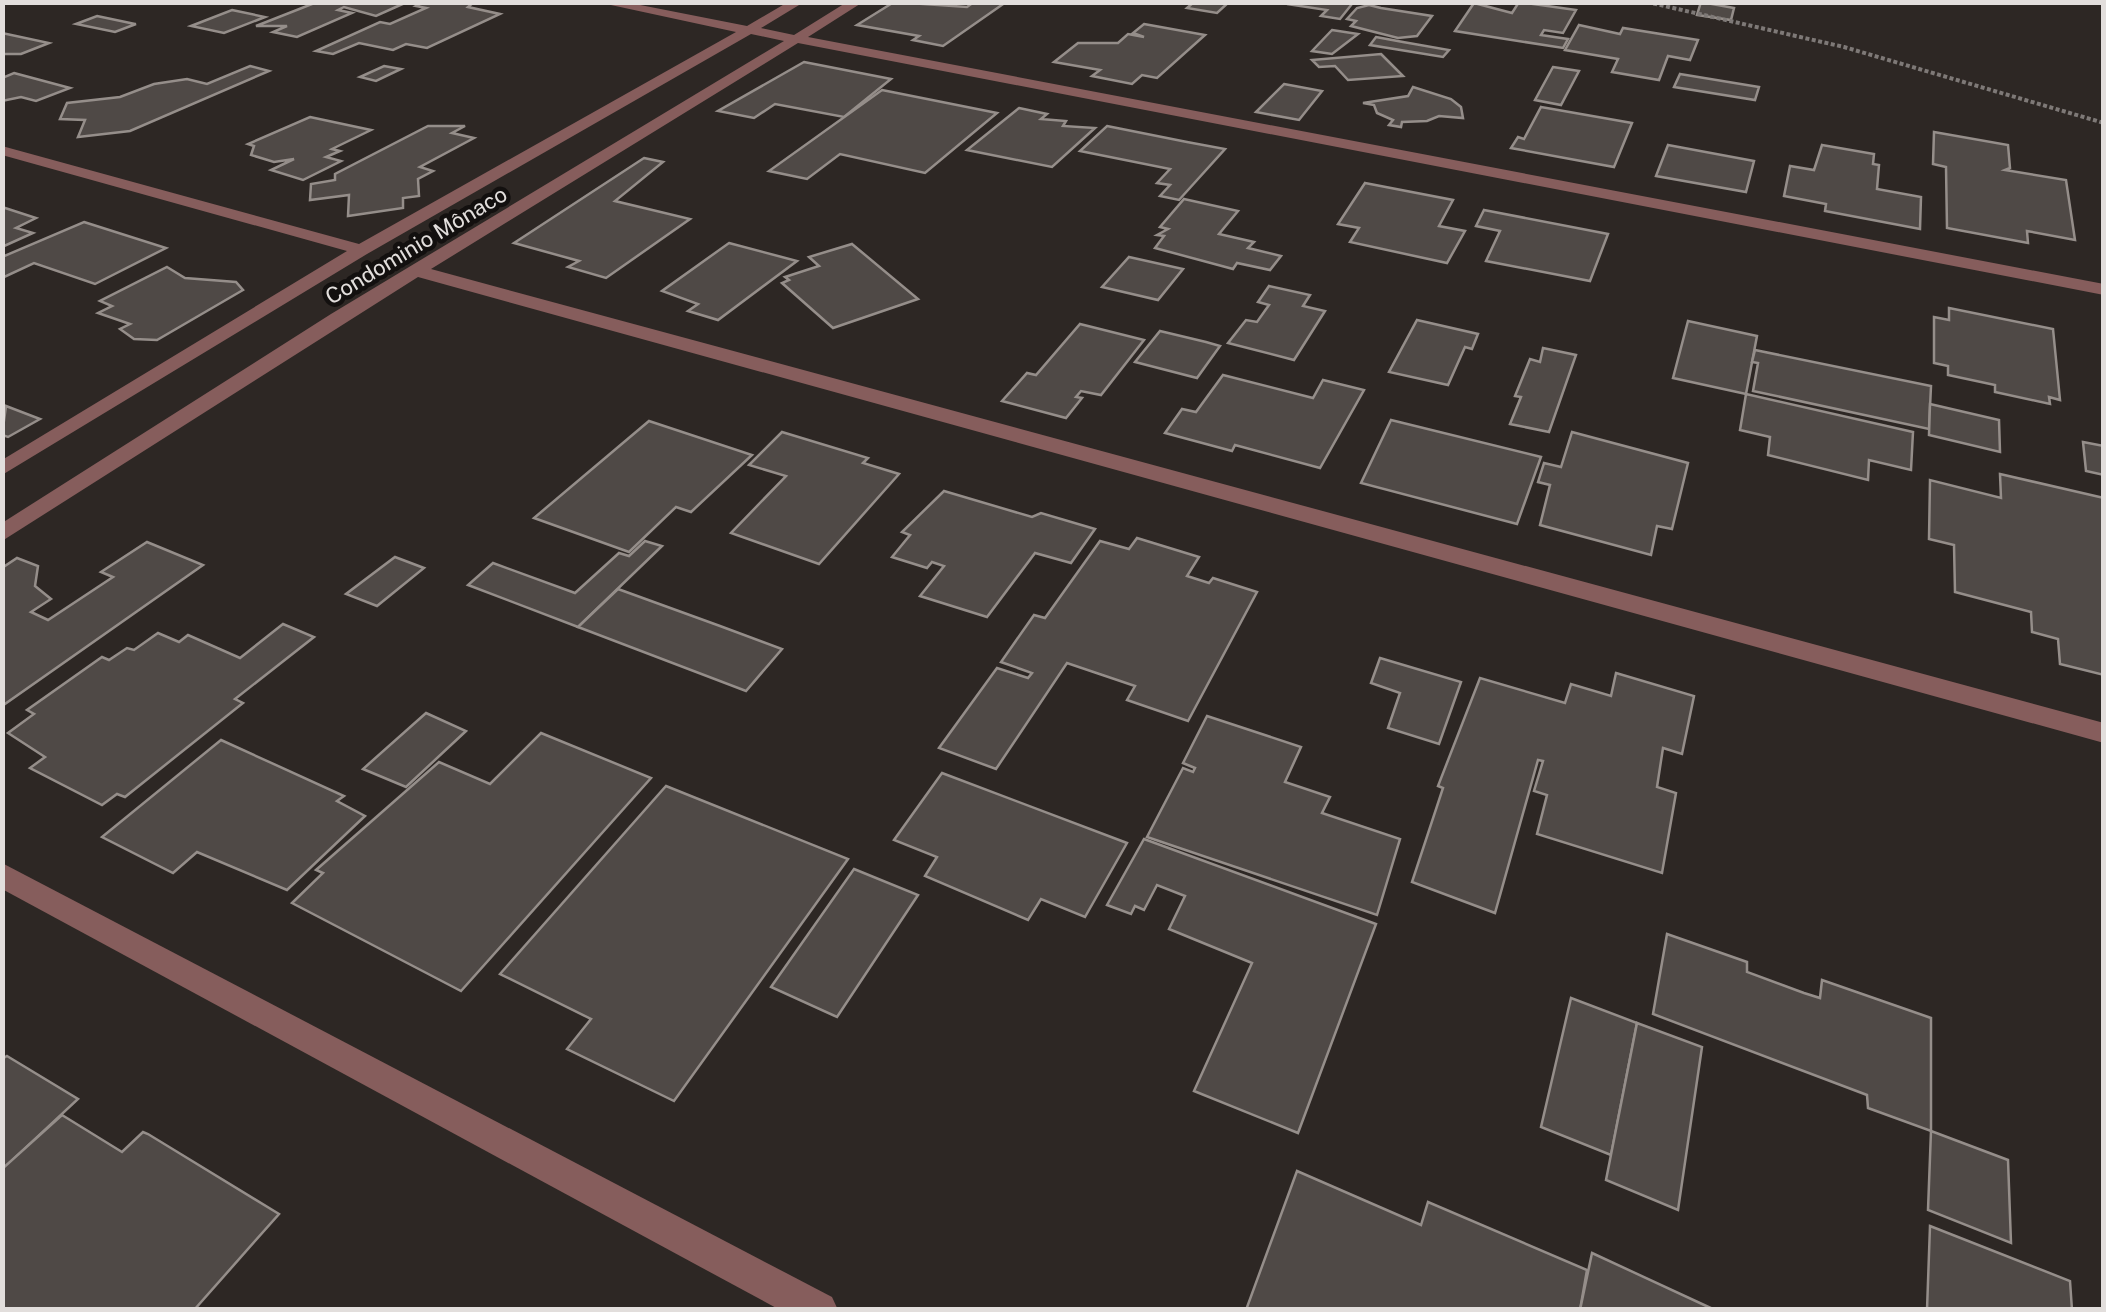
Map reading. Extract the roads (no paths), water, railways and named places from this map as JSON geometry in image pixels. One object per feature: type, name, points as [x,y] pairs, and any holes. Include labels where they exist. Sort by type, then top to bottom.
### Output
[{"type":"street","points":[[603,2],[2104,290]]},
{"type":"street","name":"Condominio Mônaco","points":[[2,469],[300,308],[361,250],[798,2]]},
{"type":"street","name":"Condominio Mônaco","points":[[2,534],[338,318],[857,2]]},
{"type":"street","points":[[2,150],[361,250]]},
{"type":"street","points":[[424,217],[459,218],[483,231]]},
{"type":"street","points":[[418,271],[2104,733]]},
{"type":"street","points":[[300,308],[338,318]]},
{"type":"street","points":[[2,875],[819,1310]]}]
